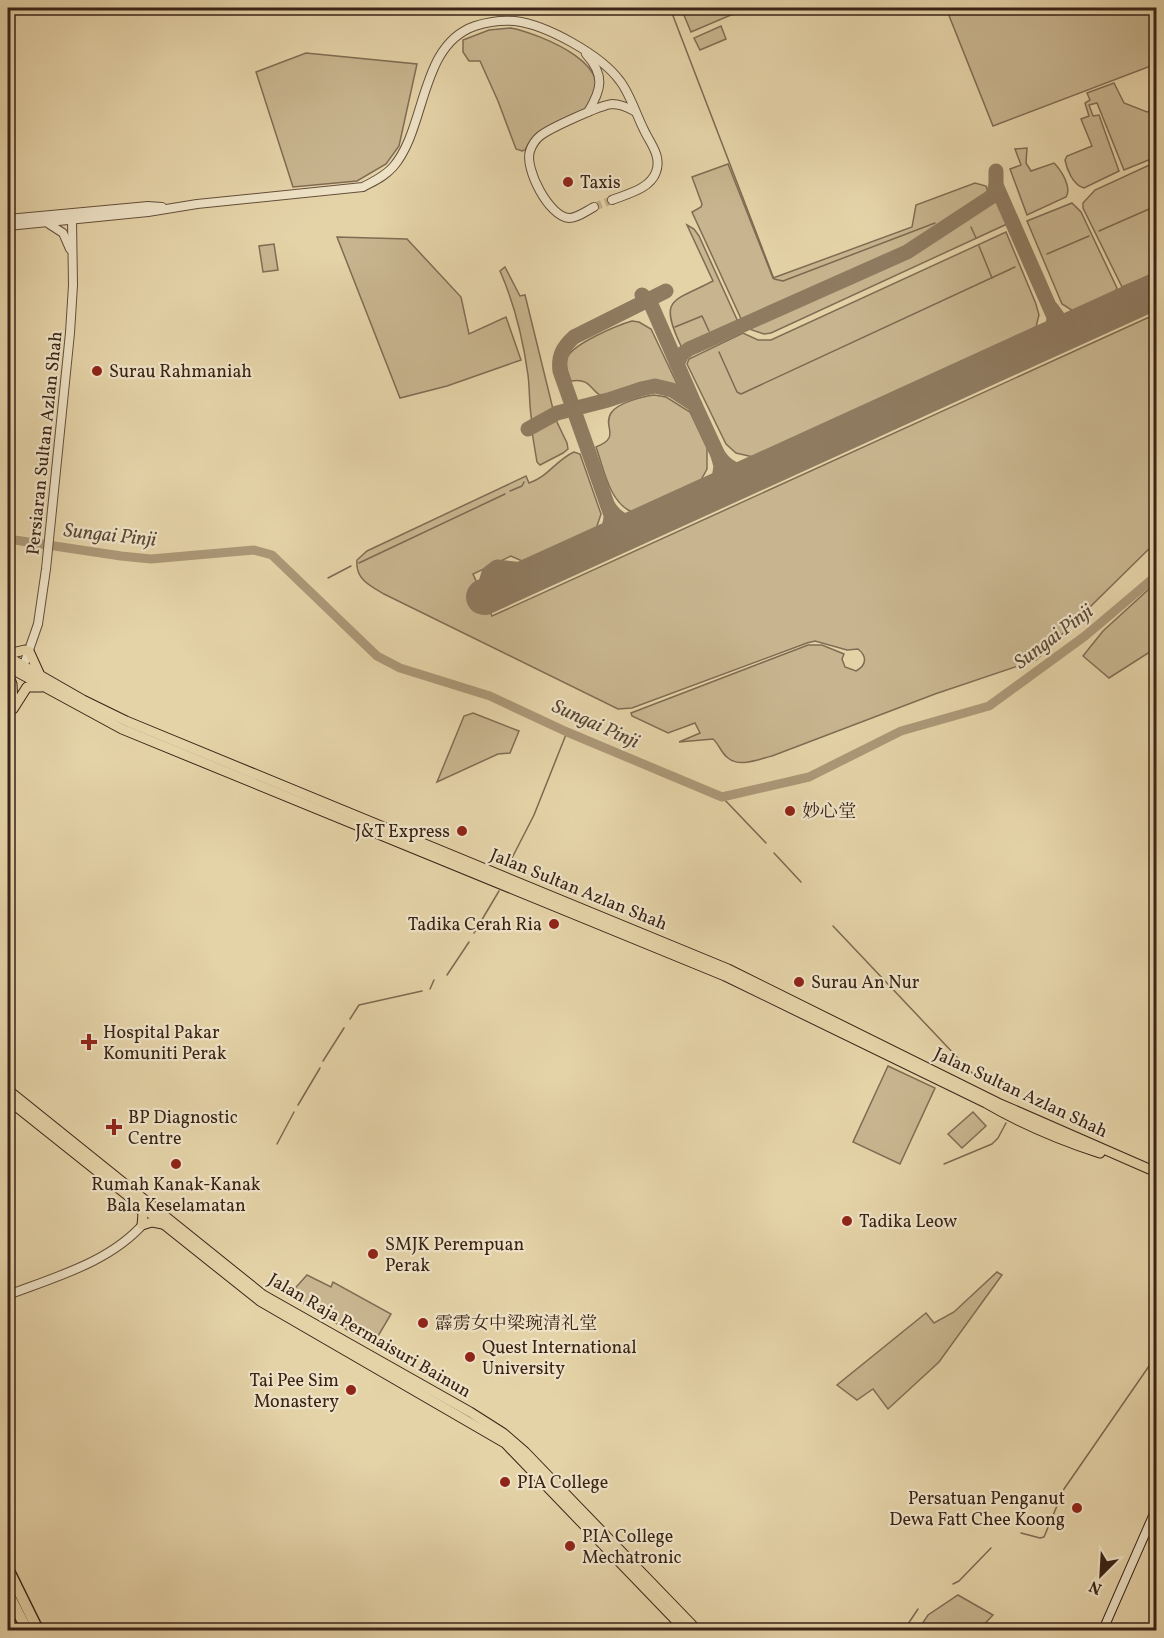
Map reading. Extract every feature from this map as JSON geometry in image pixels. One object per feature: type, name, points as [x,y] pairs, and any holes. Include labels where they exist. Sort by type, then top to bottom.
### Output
[{"type":"highway","points":[[8,1569],[38,1630]]},
{"type":"highway","points":[[8,1593],[27,1630]]},
{"type":"main road","points":[[8,656],[27,650],[41,676]]},
{"type":"main road","name":"Jalan Sultan Azlan Shah","points":[[8,656],[46,688],[122,729],[725,976],[1041,1132],[1101,1154],[1134,1162]]},
{"type":"main road","name":"Jalan Sultan Azlan Shah","points":[[8,667],[21,668],[41,676],[126,721],[728,969],[998,1103],[1156,1172]]},
{"type":"main road","points":[[8,675],[12,684],[13,709],[27,687],[46,688]]},
{"type":"main road","points":[[413,839],[418,845],[477,873]]},
{"type":"main road","name":"Jalan Raja Permaisuri Bainun","points":[[8,1090],[143,1202],[152,1214],[167,1221],[260,1301],[505,1443],[685,1630]]},
{"type":"main road","name":"Jalan Raja Permaisuri Bainun","points":[[8,1100],[263,1295],[470,1412],[511,1439],[697,1630]]},
{"type":"main road","points":[[998,1103],[1037,1126],[1041,1132],[1050,1131],[1084,1141]]},
{"type":"main road","points":[[143,1202],[142,1225],[167,1221]]},
{"type":"main road","points":[[375,1358],[376,1365],[392,1378]]},
{"type":"main road","points":[[1103,1630],[1156,1509]]},
{"type":"street","points":[[8,226],[353,189],[378,179],[394,166],[406,147],[441,53],[453,39],[468,28],[492,22],[515,21],[541,29],[580,47],[598,59],[622,83],[655,150],[658,164],[654,178],[649,183],[625,194],[611,197]]},
{"type":"street","points":[[580,47],[593,62],[600,82],[598,94],[588,112]]},
{"type":"street","points":[[591,207],[576,217],[569,218],[553,211],[530,168],[529,156],[533,143],[539,136],[588,112],[614,104],[624,105],[635,112]]},
{"type":"street","points":[[8,219],[148,206],[166,208]]},
{"type":"street","points":[[26,217],[70,220],[80,214],[126,208]]},
{"type":"street","points":[[72,237],[76,224],[92,218]]},
{"type":"street","name":"Persiaran Sultan Azlan Shah","points":[[48,527],[70,333],[73,285],[70,220]]},
{"type":"street","name":"Persiaran Sultan Azlan Shah","points":[[21,668],[34,622],[44,569],[70,285],[70,220]]},
{"type":"street","points":[[47,223],[60,230],[66,237],[70,249]]},
{"type":"street","points":[[8,1295],[112,1251],[152,1214]]},
{"type":"shaded area","points":[[681,8],[745,8],[745,9],[691,32]]},
{"type":"shaded area","points":[[946,8],[1156,8],[1156,64],[993,126]]},
{"type":"shaded area","points":[[721,26],[726,39],[700,50],[694,38]]},
{"type":"shaded area","points":[[511,28],[541,37],[575,55],[588,67],[596,80],[595,94],[585,109],[570,119],[545,129],[522,151],[516,149],[480,61],[469,61],[463,52],[463,40],[489,30]]},
{"type":"shaded area","points":[[306,53],[417,64],[399,146],[386,164],[357,181],[293,187],[256,72]]},
{"type":"shaded area","points":[[1114,83],[1124,103],[1147,112],[1150,111],[1156,124],[1156,157],[1124,170],[1097,103],[1089,105],[1093,116],[1099,115],[1119,171],[1084,188],[1074,180],[1065,160],[1067,156],[1092,146],[1081,119],[1089,116],[1085,103],[1090,100],[1087,93]]},
{"type":"shaded area","points":[[1027,148],[1026,163],[1031,171],[1054,163],[1063,175],[1068,193],[1066,197],[1027,215],[1010,169],[1021,165],[1015,149]]},
{"type":"shaded area","points":[[1156,162],[1156,273],[1122,287],[1083,208],[1083,203],[1095,190]]},
{"type":"shaded area","points":[[728,164],[773,278],[912,227],[916,205],[975,183],[986,186],[988,192],[974,205],[917,243],[743,323],[692,212],[702,204],[692,177]]},
{"type":"shaded area","points":[[991,201],[998,203],[1007,224],[771,333],[764,334],[749,329],[907,258]]},
{"type":"shaded area","points":[[1072,203],[1081,212],[1117,288],[1115,292],[1073,311],[1062,304],[1027,221]]},
{"type":"shaded area","points":[[687,225],[699,236],[739,324],[688,347],[681,346],[674,330],[670,309],[679,298],[713,281]]},
{"type":"shaded area","points":[[1006,232],[1036,304],[1039,315],[1036,327],[753,457],[736,453],[726,444],[687,364],[689,359],[743,333],[758,340],[771,340]]},
{"type":"shaded area","points":[[337,237],[407,239],[461,297],[469,334],[506,317],[521,360],[447,386],[400,398]]},
{"type":"shaded area","points":[[274,244],[278,270],[263,272],[259,246]]},
{"type":"shaded area","points":[[505,267],[520,296],[525,295],[553,409],[532,422],[528,375],[521,335],[500,271]]},
{"type":"shaded area","points":[[1156,314],[1156,542],[1036,660],[935,694],[772,756],[750,762],[733,761],[726,756],[713,739],[679,742],[700,733],[695,723],[668,733],[632,716],[631,713],[808,645],[822,645],[844,654],[842,659],[845,667],[856,671],[864,663],[863,655],[858,649],[847,650],[815,641],[807,643],[632,708],[618,709],[384,594],[364,581],[358,572],[357,560],[367,551],[526,476],[529,483],[536,480],[568,455],[574,452],[580,454],[601,514],[596,529],[522,561],[511,556],[473,574],[492,616]]},
{"type":"shaded area","points":[[632,321],[651,329],[678,386],[659,382],[641,384],[606,398],[584,381],[571,381],[567,370],[567,358],[577,347],[617,326]]},
{"type":"shaded area","points":[[654,395],[666,397],[690,412],[707,448],[707,469],[701,480],[632,512],[618,501],[613,493],[596,447],[610,436],[609,418],[614,409],[631,401]]},
{"type":"shaded area","points":[[555,418],[568,449],[540,465],[537,462],[532,432]]},
{"type":"shaded area","points":[[1149,589],[1156,595],[1156,648],[1109,678],[1083,656],[1103,631]]},
{"type":"shaded area","points":[[473,713],[519,731],[510,753],[498,754],[437,782],[464,716]]},
{"type":"shaded area","points":[[888,1066],[935,1088],[900,1164],[853,1142]]},
{"type":"shaded area","points":[[973,1112],[986,1126],[962,1148],[948,1134]]},
{"type":"shaded area","points":[[997,1272],[1002,1275],[939,1362],[888,1409],[873,1389],[857,1400],[837,1385],[926,1313],[934,1323],[954,1312]]},
{"type":"shaded area","points":[[307,1275],[331,1287],[333,1282],[391,1314],[374,1343],[369,1343],[289,1295]]},
{"type":"shaded area","points":[[958,1595],[993,1615],[979,1630],[918,1630],[928,1615]]},
{"type":"waterway","points":[[670,8],[774,279],[783,281],[935,223]]},
{"type":"waterway","points":[[1099,231],[1156,206]]},
{"type":"waterway","points":[[971,227],[976,238]]},
{"type":"waterway","points":[[1047,254],[1089,236]]},
{"type":"waterway","points":[[979,246],[992,278]]},
{"type":"waterway","points":[[719,352],[737,392],[741,394],[1015,267]]},
{"type":"waterway","points":[[675,327],[702,316],[709,331]]},
{"type":"waterway","points":[[510,491],[522,486],[524,482]]},
{"type":"waterway","points":[[359,563],[505,494]]},
{"type":"waterway","name":"Sungai Pinji","points":[[8,539],[151,559],[254,550],[272,555],[377,656],[400,668],[490,696],[567,732],[722,797],[809,777],[901,731],[989,706],[1085,636],[1156,576]]},
{"type":"waterway","points":[[328,578],[351,566]]},
{"type":"waterway","points":[[512,858],[534,815],[567,732]]},
{"type":"waterway","points":[[722,797],[766,843]]},
{"type":"waterway","points":[[774,853],[801,882]]},
{"type":"waterway","points":[[474,933],[499,891]]},
{"type":"waterway","points":[[833,926],[973,1074]]},
{"type":"waterway","points":[[447,975],[469,942]]},
{"type":"waterway","points":[[430,989],[434,980]]},
{"type":"waterway","points":[[350,1019],[359,1005],[422,991]]},
{"type":"waterway","points":[[323,1061],[344,1028]]},
{"type":"waterway","points":[[298,1105],[320,1068]]},
{"type":"waterway","points":[[277,1144],[294,1112]]},
{"type":"waterway","points":[[944,1164],[992,1144],[1006,1123]]},
{"type":"waterway","points":[[1021,1533],[1044,1537],[1064,1489],[1156,1356]]},
{"type":"waterway","points":[[953,1584],[959,1581],[991,1548]]},
{"type":"waterway","points":[[904,1630],[918,1609]]},
{"type":"taxiway","points":[[996,171],[996,185],[1054,317],[1053,327],[1046,342]]},
{"type":"taxiway","points":[[677,364],[682,354],[689,349],[907,252],[991,197],[996,185]]},
{"type":"taxiway","points":[[593,547],[606,533],[611,515],[560,371],[561,356],[564,348],[574,337],[666,291]]},
{"type":"taxiway","points":[[642,295],[650,302],[718,455],[721,466],[719,479],[705,496]]},
{"type":"taxiway","points":[[1052,309],[1062,323],[1082,325]]},
{"type":"taxiway","points":[[528,429],[557,413],[655,386],[672,390],[695,405]]},
{"type":"taxiway","points":[[718,455],[729,466],[740,471],[769,468]]},
{"type":"taxiway","points":[[608,506],[617,517],[628,522],[640,523],[654,520]]},
{"type":"taxiway","points":[[497,567],[523,570],[552,567],[509,596],[500,599],[491,596],[485,586],[489,573],[497,567]]},
{"type":"runway","points":[[484,597],[1156,291]]},
{"type":"tunnel","points":[[594,207],[612,200]]},
{"type":"place","name":"Taxis","points":[[568,182]]},
{"type":"place","name":"Surau Rahmaniah","points":[[97,371]]},
{"type":"place","name":"妙心堂","points":[[790,811]]},
{"type":"place","name":"J&T Express","points":[[462,831]]},
{"type":"place","name":"Tadika Cerah Ria","points":[[554,924]]},
{"type":"place","name":"Surau An Nur","points":[[799,982]]},
{"type":"place","name":"Hospital Pakar Komuniti Perak","points":[[89,1042]]},
{"type":"place","name":"BP Diagnostic Centre","points":[[114,1127]]},
{"type":"place","name":"Rumah Kanak-Kanak Bala Keselamatan","points":[[176,1164]]},
{"type":"place","name":"Tadika Leow","points":[[847,1221]]},
{"type":"place","name":"SMJK Perempuan Perak","points":[[373,1254]]},
{"type":"place","name":"霹雳女中梁琬清礼堂","points":[[423,1323]]},
{"type":"place","name":"Quest International University","points":[[470,1357]]},
{"type":"place","name":"Tai Pee Sim Monastery","points":[[351,1390]]},
{"type":"place","name":"PIA College","points":[[505,1482]]},
{"type":"place","name":"Persatuan Penganut Dewa Fatt Chee Koong","points":[[1077,1508]]},
{"type":"place","name":"PIA College Mechatronic","points":[[570,1546]]}]
